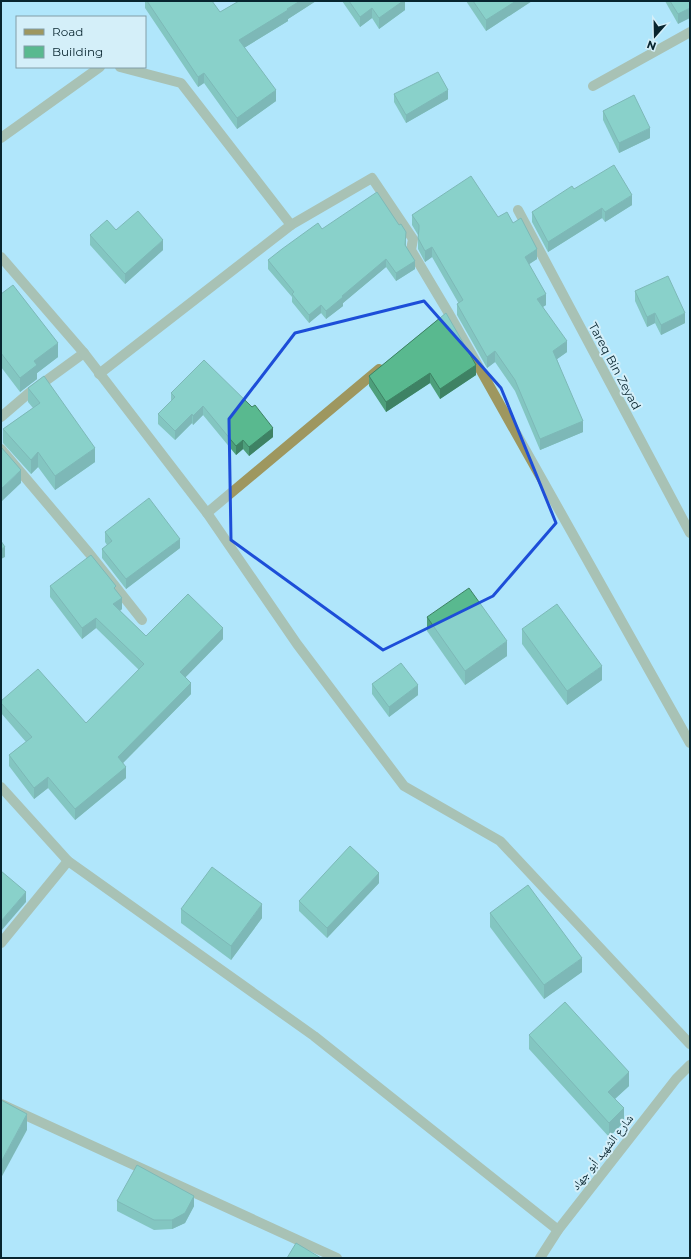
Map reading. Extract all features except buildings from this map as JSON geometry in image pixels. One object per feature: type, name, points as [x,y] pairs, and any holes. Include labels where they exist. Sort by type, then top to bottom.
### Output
[{"type":"street","points":[[593,86],[690,32]]},
{"type":"street","points":[[1,138],[99,68]]},
{"type":"street","points":[[124,68],[181,83],[291,225]]},
{"type":"street","points":[[99,374],[291,225],[372,178],[413,239],[411,250],[445,314],[690,743]]},
{"type":"street","name":"Tareq Bin Zeyad","points":[[518,210],[690,533]]},
{"type":"street","points":[[1,256],[84,353],[207,513],[297,644],[404,786],[500,841],[690,1044]]},
{"type":"street","points":[[1,417],[29,393],[84,353]]},
{"type":"street","points":[[207,513],[388,362]]},
{"type":"street","points":[[1,449],[89,553],[142,620]]},
{"type":"street","points":[[1,786],[68,861],[314,1036],[558,1230]]},
{"type":"street","points":[[1,943],[68,861]]},
{"type":"street","name":"شارع الشهيد أبو جهاد","points":[[540,1258],[558,1230],[676,1078],[690,1065]]},
{"type":"street","points":[[1,1104],[337,1258]]},
{"type":"highlighted area","points":[[424,301],[501,388],[556,523],[493,596],[383,650],[231,540],[229,419],[295,333]]}]
